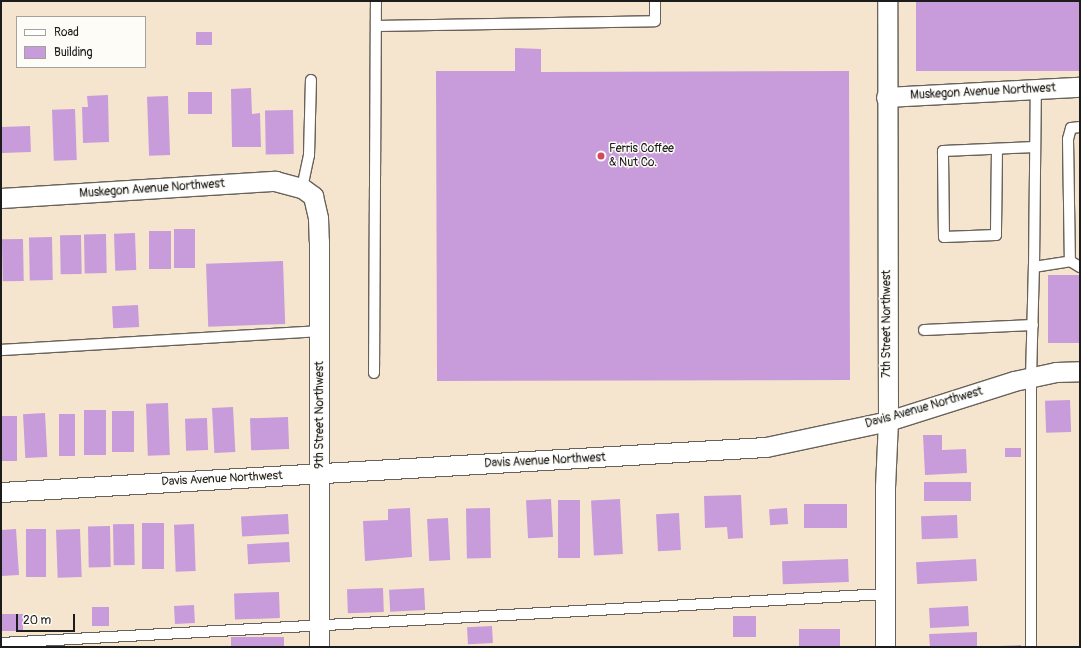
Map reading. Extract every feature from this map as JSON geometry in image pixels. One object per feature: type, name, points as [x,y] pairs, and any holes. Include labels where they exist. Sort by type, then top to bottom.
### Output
[{"type":"street","name":"7th Street Northwest","points":[[885,647],[888,421],[886,97],[887,1]]},
{"type":"street","name":"Muskegon Avenue Northwest","points":[[886,97],[1080,87]]},
{"type":"street","name":"Muskegon Avenue Northwest","points":[[1,198],[275,181],[302,188]]},
{"type":"street","name":"9th Street Northwest","points":[[302,188],[313,196],[318,218],[320,331],[319,647]]},
{"type":"street","name":"Davis Avenue Northwest","points":[[1,492],[766,447],[888,421],[1031,378],[1080,371]]},
{"type":"lane","points":[[374,373],[376,1]]},
{"type":"lane","points":[[376,26],[655,21],[655,1]]},
{"type":"lane","points":[[302,188],[309,149],[310,80]]},
{"type":"lane","points":[[1030,647],[1031,378],[1036,90]]},
{"type":"lane","points":[[1070,261],[1068,139],[1071,128],[1080,127]]},
{"type":"lane","points":[[997,149],[996,235],[944,237],[943,151],[1035,147]]},
{"type":"lane","points":[[1034,266],[1070,261],[1080,267]]},
{"type":"lane","points":[[924,330],[1032,325]]},
{"type":"lane","points":[[1,350],[320,331]]},
{"type":"lane","points":[[1,643],[320,626],[790,597],[885,594]]},
{"type":"building","points":[[916,1],[1080,1],[1080,71],[916,71]]},
{"type":"building","points":[[196,32],[212,32],[212,45],[196,45]]},
{"type":"building","points":[[515,48],[541,49],[541,72],[849,71],[850,380],[437,381],[436,71],[515,71]]},
{"type":"building","points":[[251,88],[252,114],[260,113],[261,147],[232,147],[231,89]]},
{"type":"building","points":[[188,92],[212,92],[212,114],[188,114]]},
{"type":"building","points":[[108,95],[109,142],[83,143],[82,107],[88,107],[87,96]]},
{"type":"building","points":[[168,96],[170,155],[149,156],[147,97]]},
{"type":"building","points":[[75,109],[77,160],[54,161],[52,110]]},
{"type":"building","points":[[265,110],[293,110],[294,154],[266,154]]},
{"type":"building","points":[[30,126],[31,152],[2,153],[1,127]]},
{"type":"building","points":[[174,229],[195,229],[195,268],[174,268]]},
{"type":"building","points":[[149,231],[171,231],[171,269],[149,269]]},
{"type":"building","points":[[135,233],[136,270],[115,271],[114,234]]},
{"type":"building","points":[[84,234],[106,234],[107,273],[85,273]]},
{"type":"building","points":[[60,235],[81,235],[82,274],[61,274]]},
{"type":"building","points":[[29,237],[52,237],[53,280],[30,280]]},
{"type":"building","points":[[2,239],[23,239],[24,281],[3,281]]},
{"type":"building","points":[[283,261],[285,324],[208,327],[206,264]]},
{"type":"building","points":[[1048,275],[1080,275],[1080,343],[1048,343]]},
{"type":"building","points":[[138,305],[139,327],[113,328],[112,306]]},
{"type":"building","points":[[1070,400],[1071,432],[1046,433],[1045,401]]},
{"type":"building","points":[[168,403],[170,455],[148,456],[146,404]]},
{"type":"building","points":[[233,407],[235,452],[214,453],[212,408]]},
{"type":"building","points":[[84,410],[106,410],[106,455],[84,455]]},
{"type":"building","points":[[112,411],[134,411],[134,452],[112,452]]},
{"type":"building","points":[[45,413],[47,457],[25,458],[23,414]]},
{"type":"building","points":[[59,414],[75,414],[75,456],[59,456]]},
{"type":"building","points":[[1,416],[17,416],[17,461],[1,461]]},
{"type":"building","points":[[288,417],[289,449],[251,450],[250,418]]},
{"type":"building","points":[[207,418],[208,450],[186,451],[185,419]]},
{"type":"building","points":[[923,435],[942,435],[942,450],[966,449],[967,473],[925,475]]},
{"type":"building","points":[[1005,448],[1021,448],[1021,457],[1005,457]]},
{"type":"building","points":[[924,482],[971,482],[971,501],[924,501]]},
{"type":"building","points":[[741,495],[743,538],[728,539],[727,527],[705,528],[704,496]]},
{"type":"building","points":[[551,499],[553,537],[528,538],[526,500]]},
{"type":"building","points":[[620,499],[623,554],[594,555],[591,501]]},
{"type":"building","points":[[558,500],[580,500],[580,558],[558,558]]},
{"type":"building","points":[[804,504],[847,504],[847,528],[804,528]]},
{"type":"building","points":[[410,508],[412,557],[365,561],[363,521],[388,520],[388,509]]},
{"type":"building","points":[[466,508],[490,508],[491,558],[467,558]]},
{"type":"building","points":[[787,508],[788,524],[770,525],[769,509]]},
{"type":"building","points":[[679,513],[681,550],[658,551],[656,514]]},
{"type":"building","points":[[288,514],[289,534],[242,536],[241,516]]},
{"type":"building","points":[[957,515],[958,538],[922,539],[921,516]]},
{"type":"building","points":[[448,518],[450,560],[429,561],[427,519]]},
{"type":"building","points":[[142,523],[164,523],[164,569],[142,569]]},
{"type":"building","points":[[113,524],[134,524],[135,565],[114,565]]},
{"type":"building","points":[[194,524],[196,571],[176,572],[174,525]]},
{"type":"building","points":[[88,526],[110,526],[111,567],[89,567]]},
{"type":"building","points":[[16,529],[19,575],[1,576],[1,530]]},
{"type":"building","points":[[26,529],[46,529],[46,577],[26,577]]},
{"type":"building","points":[[80,529],[82,577],[58,578],[56,530]]},
{"type":"building","points":[[289,542],[290,562],[248,564],[247,544]]},
{"type":"building","points":[[848,559],[849,582],[783,584],[782,561]]},
{"type":"building","points":[[976,559],[977,581],[917,584],[916,562]]},
{"type":"building","points":[[383,588],[384,612],[348,613],[347,589]]},
{"type":"building","points":[[424,588],[425,610],[390,612],[389,590]]},
{"type":"building","points":[[279,592],[280,618],[235,620],[234,594]]},
{"type":"building","points":[[194,605],[195,623],[175,624],[174,606]]},
{"type":"building","points":[[968,606],[969,626],[930,628],[929,608]]},
{"type":"building","points":[[92,607],[109,607],[109,626],[92,626]]},
{"type":"building","points":[[1,614],[23,614],[23,631],[1,631]]},
{"type":"building","points":[[733,616],[756,616],[756,637],[733,637]]},
{"type":"building","points":[[492,626],[493,643],[468,644],[467,627]]},
{"type":"building","points":[[799,629],[840,629],[840,647],[799,647]]},
{"type":"building","points":[[977,632],[977,647],[930,647],[929,634]]},
{"type":"building","points":[[231,637],[284,637],[284,647],[231,647]]},
{"type":"building","points":[[1021,645],[1021,647],[999,647],[999,646]]},
{"type":"place","name":"Ferris Coffee & Nut Co.","points":[[601,156]]}]
